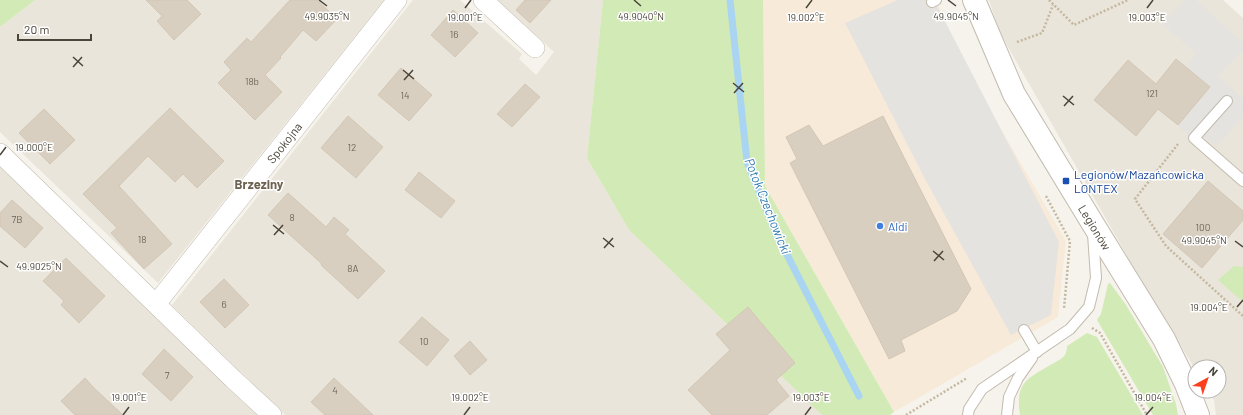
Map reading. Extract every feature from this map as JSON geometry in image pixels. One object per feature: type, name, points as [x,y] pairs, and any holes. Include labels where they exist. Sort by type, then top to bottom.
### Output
[{"type":"street","name":"Spokojna","points":[[156,304],[397,0]]},
{"type":"street","points":[[483,0],[535,48]]},
{"type":"street","name":"Legionów","points":[[974,0],[1014,94],[1092,224],[1164,339],[1186,384],[1196,414]]},
{"type":"street","points":[[0,153],[272,415]]},
{"type":"lane","points":[[1227,101],[1194,138],[1243,181]]},
{"type":"lane","points":[[968,415],[969,409],[982,389],[1070,329],[1089,307],[1096,278],[1092,224]]},
{"type":"lane","points":[[1024,330],[1037,352]]},
{"type":"lane","points":[[1007,415],[1009,397],[1018,378],[1037,352]]},
{"type":"path","points":[[1048,0],[1074,25],[1128,0]]},
{"type":"path","points":[[1013,44],[1042,33],[1054,5]]},
{"type":"path","points":[[1194,138],[1181,140],[1135,199],[1166,246],[1243,316]]},
{"type":"path","points":[[1046,195],[1070,241],[1064,310],[1100,333],[1147,415]]},
{"type":"path","points":[[906,415],[973,375]]},
{"type":"shaded area","points":[[35,0],[384,0],[158,283],[0,132],[0,27]]},
{"type":"shaded area","points":[[413,0],[460,0],[522,54],[519,59],[536,75],[554,52],[498,0],[603,0],[587,158],[629,230],[822,415],[285,415],[172,305]]},
{"type":"shaded area","points":[[763,0],[936,0],[966,69],[1066,241],[1058,317],[894,412],[765,186]]},
{"type":"shaded area","points":[[898,0],[934,0],[1059,242],[1051,315],[1011,335],[925,179],[845,23]]},
{"type":"shaded area","points":[[989,0],[1223,0],[1243,18],[1243,415],[1216,415],[1213,399],[1227,399],[1227,359],[1189,359],[1130,261],[1000,33]]},
{"type":"shaded area","points":[[1185,0],[1196,0],[1243,43],[1243,50],[1218,76],[1243,99],[1243,117],[1216,146],[1199,133],[1192,140],[1178,125],[1210,87],[1186,67],[1196,53],[1162,24]]},
{"type":"shaded area","points":[[0,165],[262,415],[0,415]]},
{"type":"green space","points":[[0,0],[35,0],[0,27]]},
{"type":"green space","points":[[603,0],[763,0],[765,186],[894,412],[890,415],[822,415],[629,230],[587,158]]},
{"type":"green space","points":[[1234,266],[1243,267],[1243,302],[1218,280]]},
{"type":"green space","points":[[1110,283],[1126,305],[1163,367],[1176,404],[1178,415],[1153,415],[1097,320],[1101,314],[1108,284]]},
{"type":"green space","points":[[1087,333],[1097,337],[1143,415],[1020,415],[1019,395],[1021,388],[1025,383],[1030,378],[1062,358],[1067,350],[1067,346]]},
{"type":"building","points":[[146,0],[187,0],[201,14],[174,40],[157,21],[162,16]]},
{"type":"building","points":[[290,0],[317,0],[337,19],[316,41],[303,30],[280,57],[281,58],[265,75],[282,92],[255,120],[218,83],[231,70],[224,62],[247,38],[251,42]]},
{"type":"building","points":[[525,0],[551,0],[530,23],[516,10]]},
{"type":"building","points":[[453,10],[478,33],[455,57],[431,35]]},
{"type":"building","points":[[1176,59],[1210,87],[1178,125],[1158,109],[1136,136],[1094,100],[1128,60],[1156,84]]},
{"type":"building","points":[[401,68],[432,95],[409,121],[378,95]]},
{"type":"building","points":[[525,84],[540,97],[512,127],[497,114]]},
{"type":"building","points":[[170,108],[224,161],[197,188],[183,174],[175,182],[148,156],[119,186],[172,244],[144,269],[111,233],[117,228],[83,194]]},
{"type":"building","points":[[44,109],[75,140],[50,164],[19,133]]},
{"type":"building","points":[[348,116],[383,147],[356,178],[321,148]]},
{"type":"building","name":"Aldi","points":[[883,116],[971,289],[957,311],[901,340],[905,351],[889,359],[790,163],[797,159],[786,137],[809,125],[823,146]]},
{"type":"building","points":[[419,172],[455,201],[441,218],[405,190]]},
{"type":"building","points":[[1208,181],[1243,211],[1243,220],[1202,268],[1163,234]]},
{"type":"building","points":[[288,193],[326,227],[334,217],[349,230],[345,234],[385,271],[358,299],[268,215]]},
{"type":"building","points":[[12,200],[43,228],[25,248],[0,226],[0,213]]},
{"type":"building","points":[[66,258],[105,296],[79,323],[61,305],[64,301],[43,281]]},
{"type":"building","points":[[224,279],[249,305],[225,328],[200,302]]},
{"type":"building","points":[[748,307],[795,363],[776,380],[789,396],[767,415],[712,415],[688,390],[730,350],[716,334]]},
{"type":"building","points":[[422,317],[449,340],[427,366],[399,342]]},
{"type":"building","points":[[470,341],[487,360],[470,375],[454,356]]},
{"type":"building","points":[[164,349],[193,377],[171,401],[142,374]]},
{"type":"building","points":[[85,378],[123,415],[75,415],[61,401]]},
{"type":"building","points":[[334,378],[373,415],[325,415],[311,402]]},
{"type":"waterway","name":"Potok Czechowicki","points":[[730,0],[747,162],[776,233],[859,396]]},
{"type":"place","name":"Legionów/Mazańcowicka LONTEX","points":[[1066,181]]},
{"type":"place","name":"Aldi","points":[[880,226]]},
{"type":"district","name":"Brzeziny","points":[[259,184]]}]
